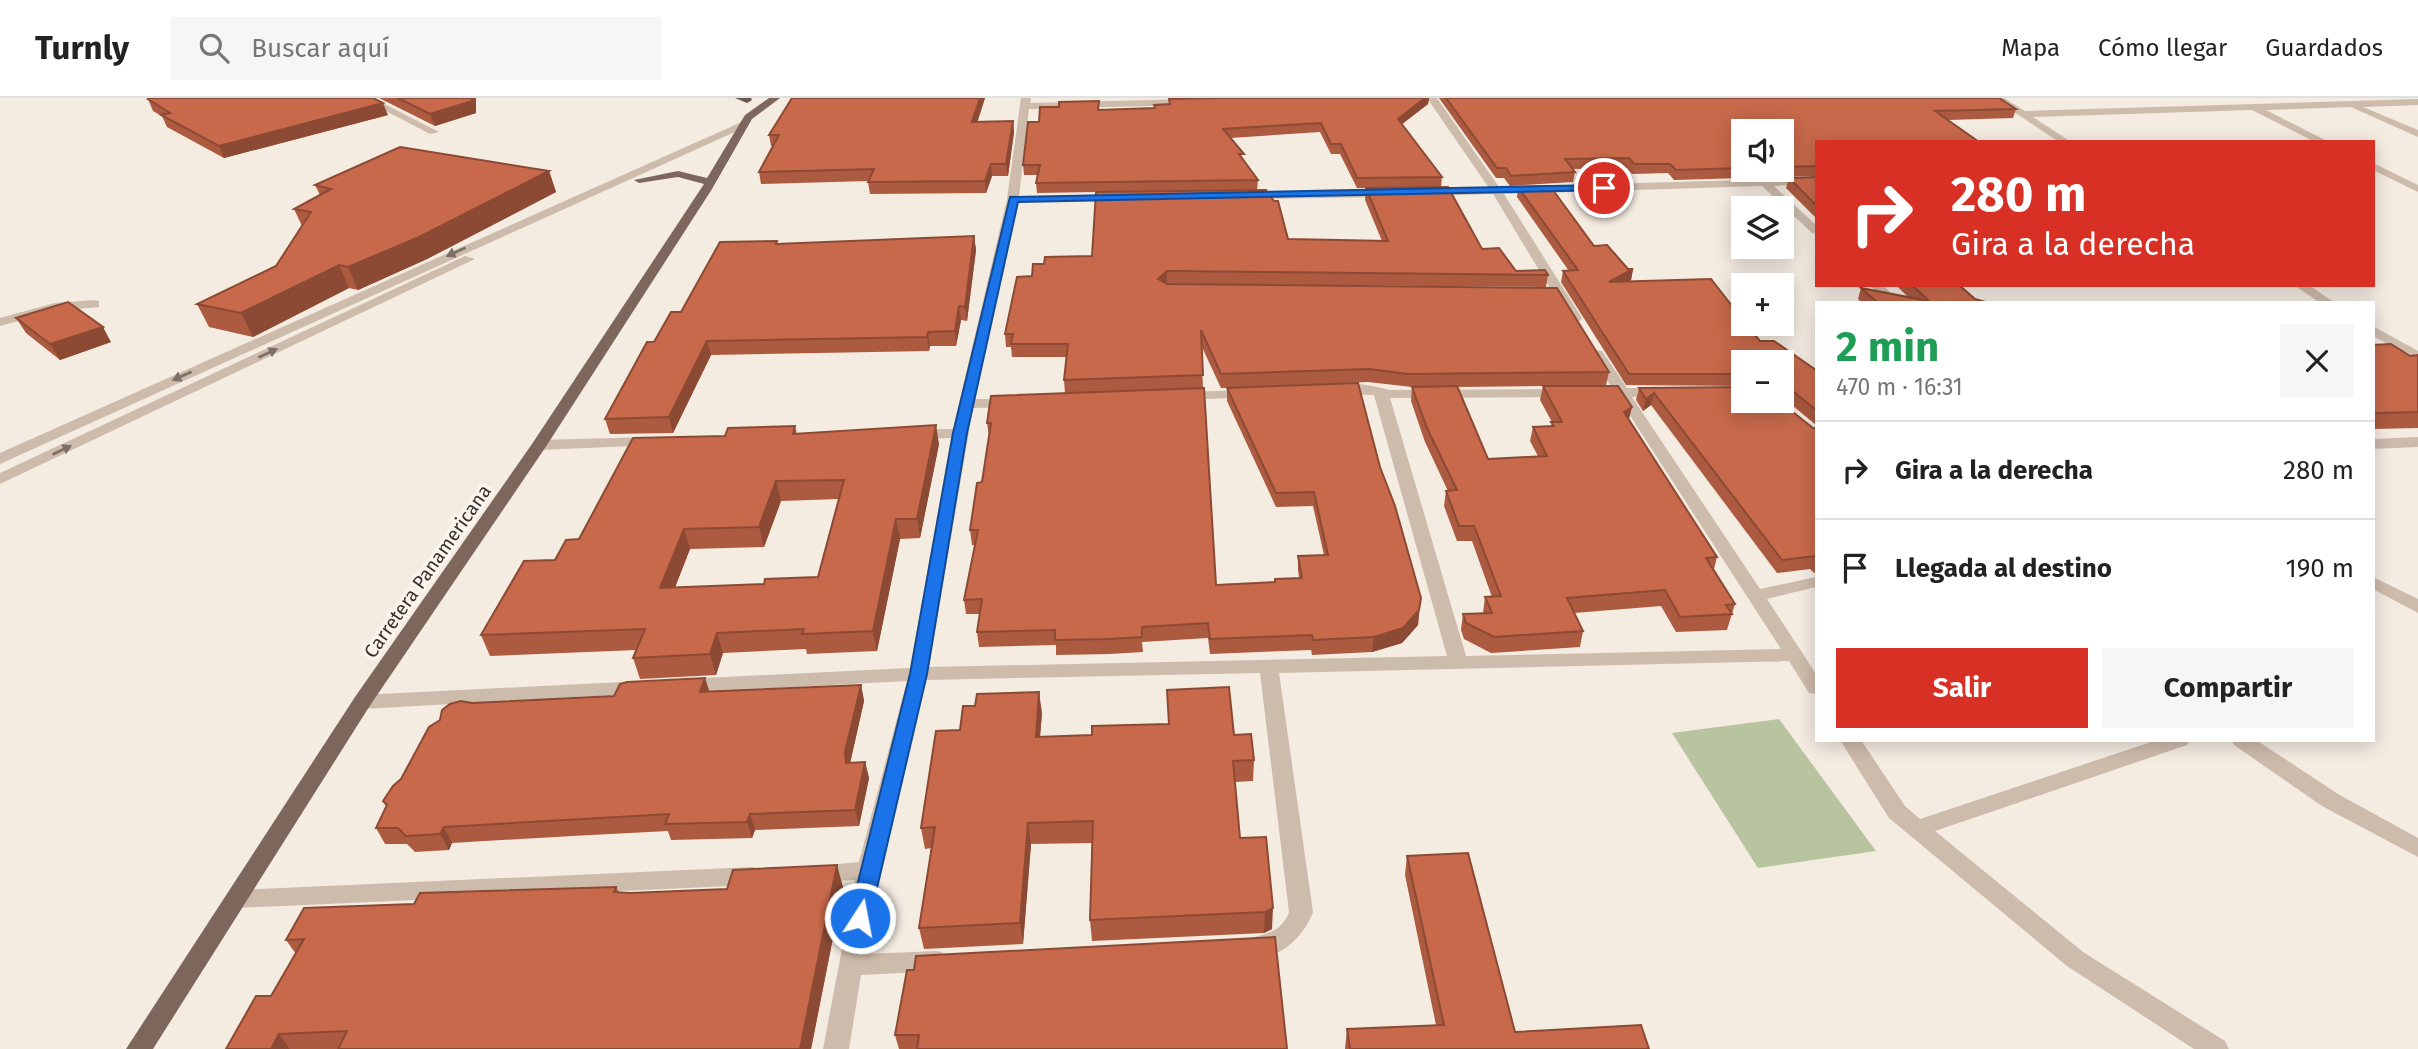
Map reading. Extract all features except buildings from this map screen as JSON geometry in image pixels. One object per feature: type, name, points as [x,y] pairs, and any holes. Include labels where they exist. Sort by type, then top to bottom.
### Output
[{"type":"main road","name":"Carretera Panamericana","points":[[139,1049],[362,702],[539,445],[709,182],[743,112],[775,98]]},
{"type":"main road","points":[[639,180],[678,174],[709,182]]},
{"type":"street","points":[[366,98],[434,132]]},
{"type":"street","points":[[1432,98],[1497,192],[1554,294],[1584,332],[1621,393],[1815,686]]},
{"type":"street","points":[[1998,98],[2063,140]]},
{"type":"street","points":[[2071,100],[2082,112]]},
{"type":"street","points":[[836,1049],[869,871],[918,674],[960,433],[1013,199],[1026,102],[1207,102]]},
{"type":"street","points":[[2022,114],[2418,102]]},
{"type":"street","points":[[2349,104],[2418,134]]},
{"type":"street","points":[[2252,107],[2320,140]]},
{"type":"street","points":[[0,479],[639,180],[743,112]]},
{"type":"street","points":[[0,459],[743,112]]},
{"type":"street","points":[[2375,167],[2418,189]]},
{"type":"street","points":[[1794,181],[1815,181]]},
{"type":"street","points":[[1414,193],[1764,182],[1815,229]]},
{"type":"street","points":[[1234,196],[1400,193]]},
{"type":"street","points":[[1013,199],[1138,197]]},
{"type":"street","points":[[1878,287],[1893,301]]},
{"type":"street","points":[[2303,287],[2326,301]]},
{"type":"street","points":[[0,322],[55,307],[94,304]]},
{"type":"street","points":[[2375,331],[2418,357]]},
{"type":"street","points":[[1326,391],[1680,391]]},
{"type":"street","points":[[1174,396],[1271,393]]},
{"type":"street","points":[[1381,393],[1458,661]]},
{"type":"street","points":[[966,404],[1022,402]]},
{"type":"street","points":[[892,435],[960,433]]},
{"type":"street","points":[[539,445],[675,441]]},
{"type":"street","points":[[2375,444],[2418,442]]},
{"type":"street","points":[[1756,596],[1815,582]]},
{"type":"street","points":[[2375,583],[2418,607]]},
{"type":"street","points":[[362,702],[918,674],[1795,654]]},
{"type":"street","points":[[1225,948],[1267,946],[1281,940],[1293,930],[1301,912],[1269,666]]},
{"type":"street","points":[[1851,742],[1897,812],[2075,959],[2216,1049]]},
{"type":"street","points":[[1917,828],[2174,742]]},
{"type":"street","points":[[2244,742],[2330,800],[2418,848]]},
{"type":"street","points":[[800,874],[869,871]]},
{"type":"street","points":[[236,899],[772,875]]},
{"type":"street","points":[[851,965],[962,960]]},
{"type":"green space","points":[[1779,719],[1876,851],[1758,868],[1672,733]]},
{"type":"route","points":[[860,918],[869,871],[918,674],[960,433],[1013,199],[1604,188]]}]
